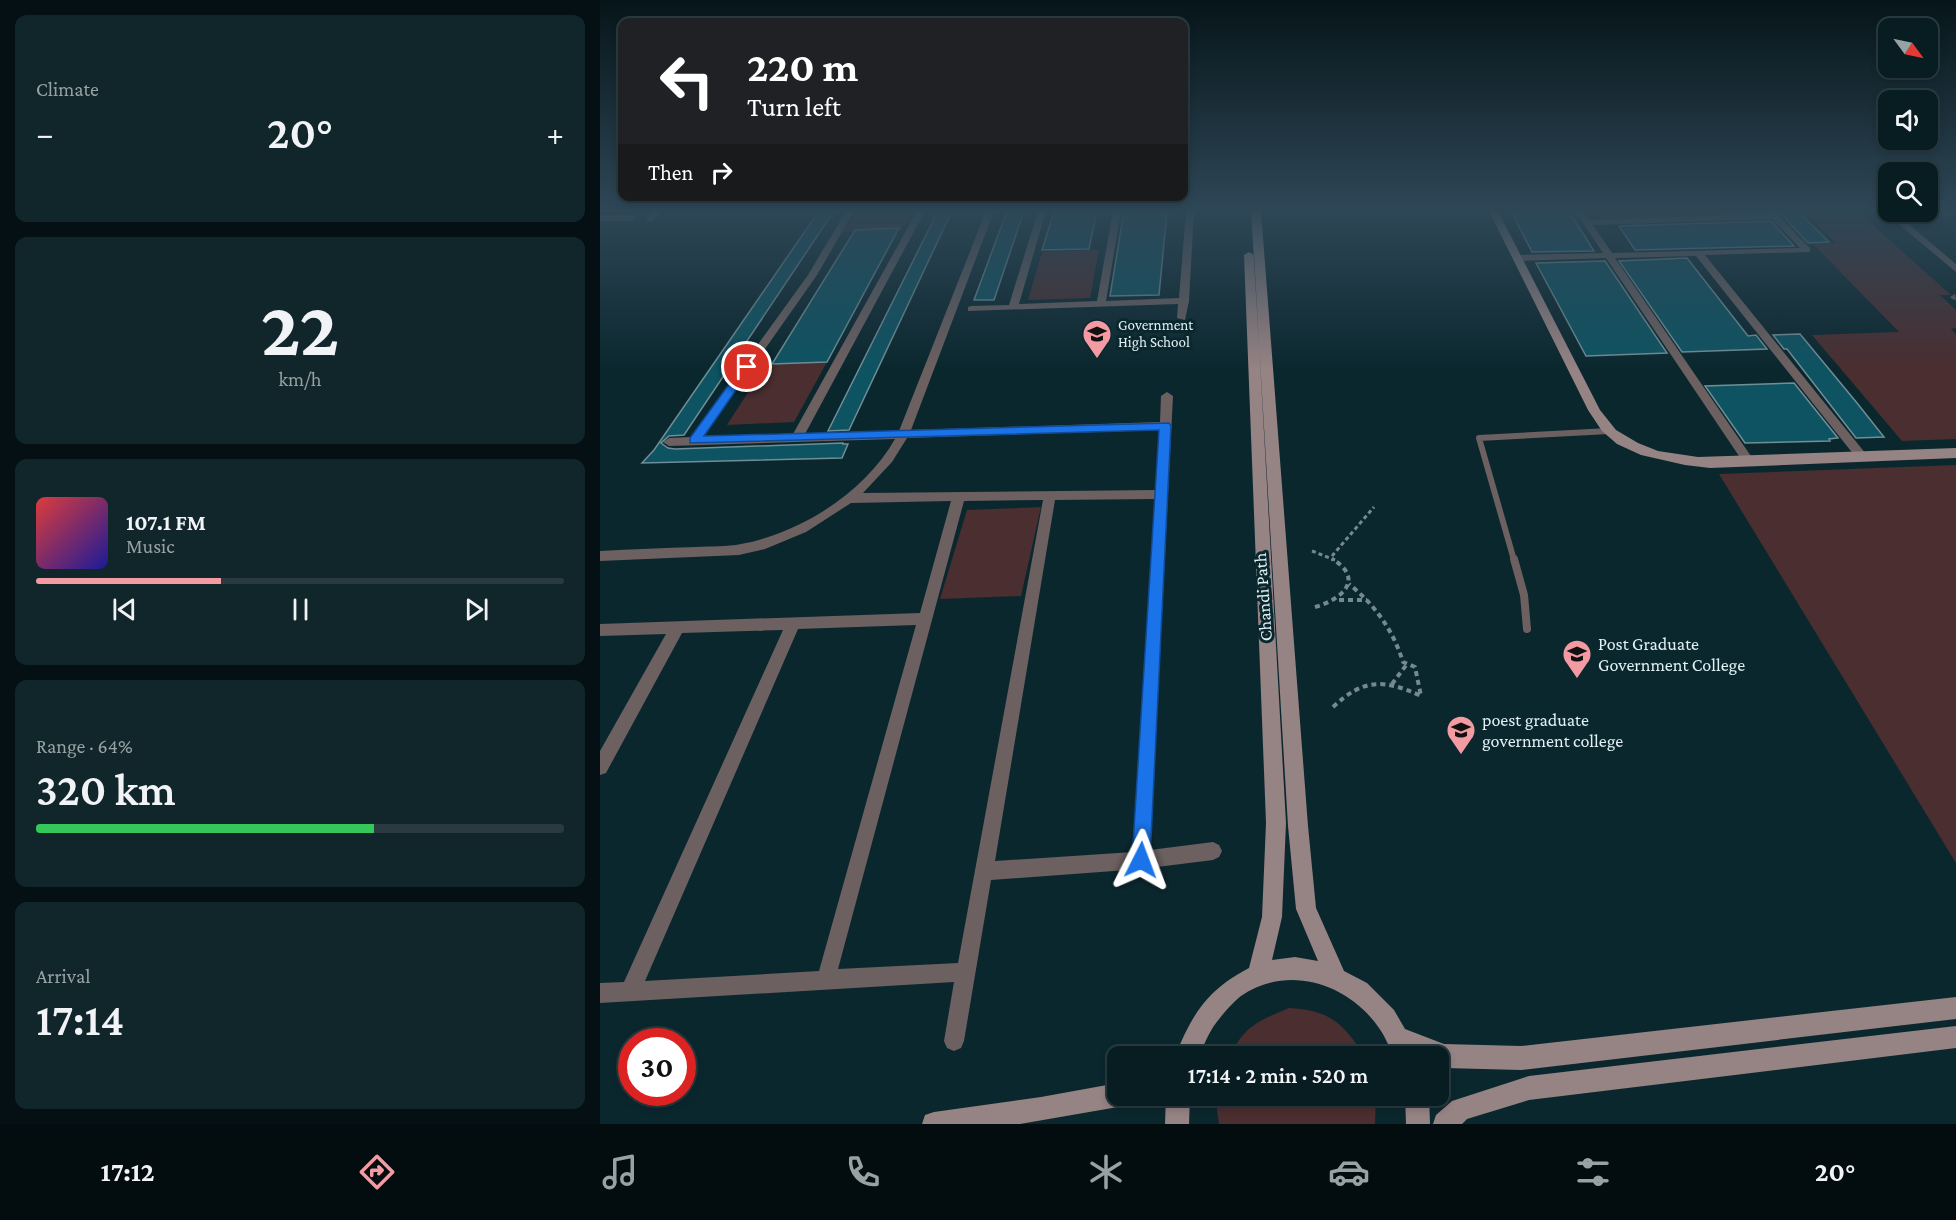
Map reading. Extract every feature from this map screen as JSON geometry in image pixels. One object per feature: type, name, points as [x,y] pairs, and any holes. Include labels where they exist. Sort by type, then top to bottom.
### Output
[{"type":"main road","name":"Chandi Path","points":[[1249,263],[1276,823],[1272,917],[1258,975]]},
{"type":"main road","name":"Chandi Path","points":[[1260,263],[1306,909],[1335,975]]},
{"type":"main road","points":[[1520,263],[1594,410],[1609,431],[1639,448],[1676,459],[1710,463],[1956,453]]},
{"type":"main road","points":[[1190,1046],[1219,1002],[1244,982],[1272,970],[1304,968],[1335,975],[1354,985],[1387,1018],[1402,1046]]},
{"type":"main road","points":[[1449,1056],[1521,1058],[1956,1008]]},
{"type":"main road","points":[[1445,1124],[1460,1109],[1529,1088],[1956,1037]]},
{"type":"main road","points":[[934,1124],[1107,1097]]},
{"type":"main road","points":[[1177,1124],[1178,1106]]},
{"type":"main road","points":[[1417,1106],[1418,1124]]},
{"type":"street","points":[[694,440],[819,263]]},
{"type":"street","points":[[798,436],[892,263]]},
{"type":"street","points":[[600,570],[605,556],[739,550],[760,546],[814,522],[849,498],[889,458],[902,433],[969,263]]},
{"type":"street","points":[[1013,308],[1026,263]]},
{"type":"street","points":[[1101,304],[1108,263]]},
{"type":"street","points":[[1182,318],[1187,263]]},
{"type":"street","points":[[1615,263],[1749,462]]},
{"type":"street","points":[[1706,263],[1862,457]]},
{"type":"street","points":[[971,309],[1184,301]]},
{"type":"street","points":[[1141,860],[1167,396]]},
{"type":"street","points":[[669,441],[1165,426]]},
{"type":"street","points":[[849,498],[1160,494]]},
{"type":"street","points":[[954,1041],[1050,495]]},
{"type":"street","points":[[826,979],[959,496]]},
{"type":"street","points":[[600,630],[925,619]]},
{"type":"street","points":[[630,991],[793,624]]},
{"type":"street","points":[[600,767],[677,628]]},
{"type":"street","points":[[984,871],[1141,860],[1213,850]]},
{"type":"street","points":[[600,993],[966,972]]},
{"type":"lane","points":[[1527,629],[1524,595],[1479,438],[1609,431]]},
{"type":"path","points":[[1332,556],[1374,507]]},
{"type":"path","points":[[1312,551],[1332,556],[1345,568],[1349,584],[1346,594],[1337,600],[1315,607]]},
{"type":"path","points":[[1333,707],[1357,687],[1378,683],[1392,684],[1421,696],[1415,667],[1403,662],[1392,631],[1367,600],[1349,584]]},
{"type":"path","points":[[1337,600],[1367,600]]},
{"type":"path","points":[[1392,684],[1407,664]]},
{"type":"shaded area","points":[[1039,263],[1096,263],[1090,298],[1028,300]]},
{"type":"shaded area","points":[[1832,263],[1916,263],[1951,295],[1940,295],[1956,310],[1956,328],[1951,329],[1956,334],[1956,439],[1902,441],[1812,335],[1899,332]]},
{"type":"shaded area","points":[[827,362],[794,422],[727,425],[766,364]]},
{"type":"shaded area","points":[[1956,465],[1956,863],[1719,474]]},
{"type":"shaded area","points":[[1041,507],[1021,596],[940,599],[967,510]]},
{"type":"shaded area","points":[[1289,1008],[1316,1012],[1334,1020],[1357,1046],[1235,1046],[1254,1025]]},
{"type":"shaded area","points":[[1218,1106],[1376,1106],[1375,1124],[1219,1124]]},
{"type":"building","points":[[783,263],[799,263],[684,435],[669,436],[661,443],[668,448],[675,449],[848,444],[842,458],[642,463],[654,450]]},
{"type":"building","points":[[834,263],[880,263],[827,362],[772,364]]},
{"type":"building","points":[[912,263],[927,263],[849,430],[828,431]]},
{"type":"building","points":[[988,263],[1006,263],[994,300],[974,300]]},
{"type":"building","points":[[1115,263],[1162,263],[1159,295],[1110,296]]},
{"type":"building","points":[[1536,263],[1607,263],[1667,353],[1586,356]]},
{"type":"building","points":[[1621,263],[1691,263],[1748,336],[1756,335],[1767,349],[1682,352]]},
{"type":"building","points":[[1800,334],[1884,437],[1856,438],[1787,349],[1784,349],[1773,335]]},
{"type":"building","points":[[1794,383],[1838,438],[1829,439],[1830,441],[1745,443],[1705,386]]},
{"type":"place","name":"Government High School","points":[[1097,360]]},
{"type":"place","name":"Post Graduate Government College","points":[[1577,680]]},
{"type":"place","name":"poest graduate government college","points":[[1461,756]]},
{"type":"route","points":[[747,367],[694,440],[1165,426],[1141,860]]}]
